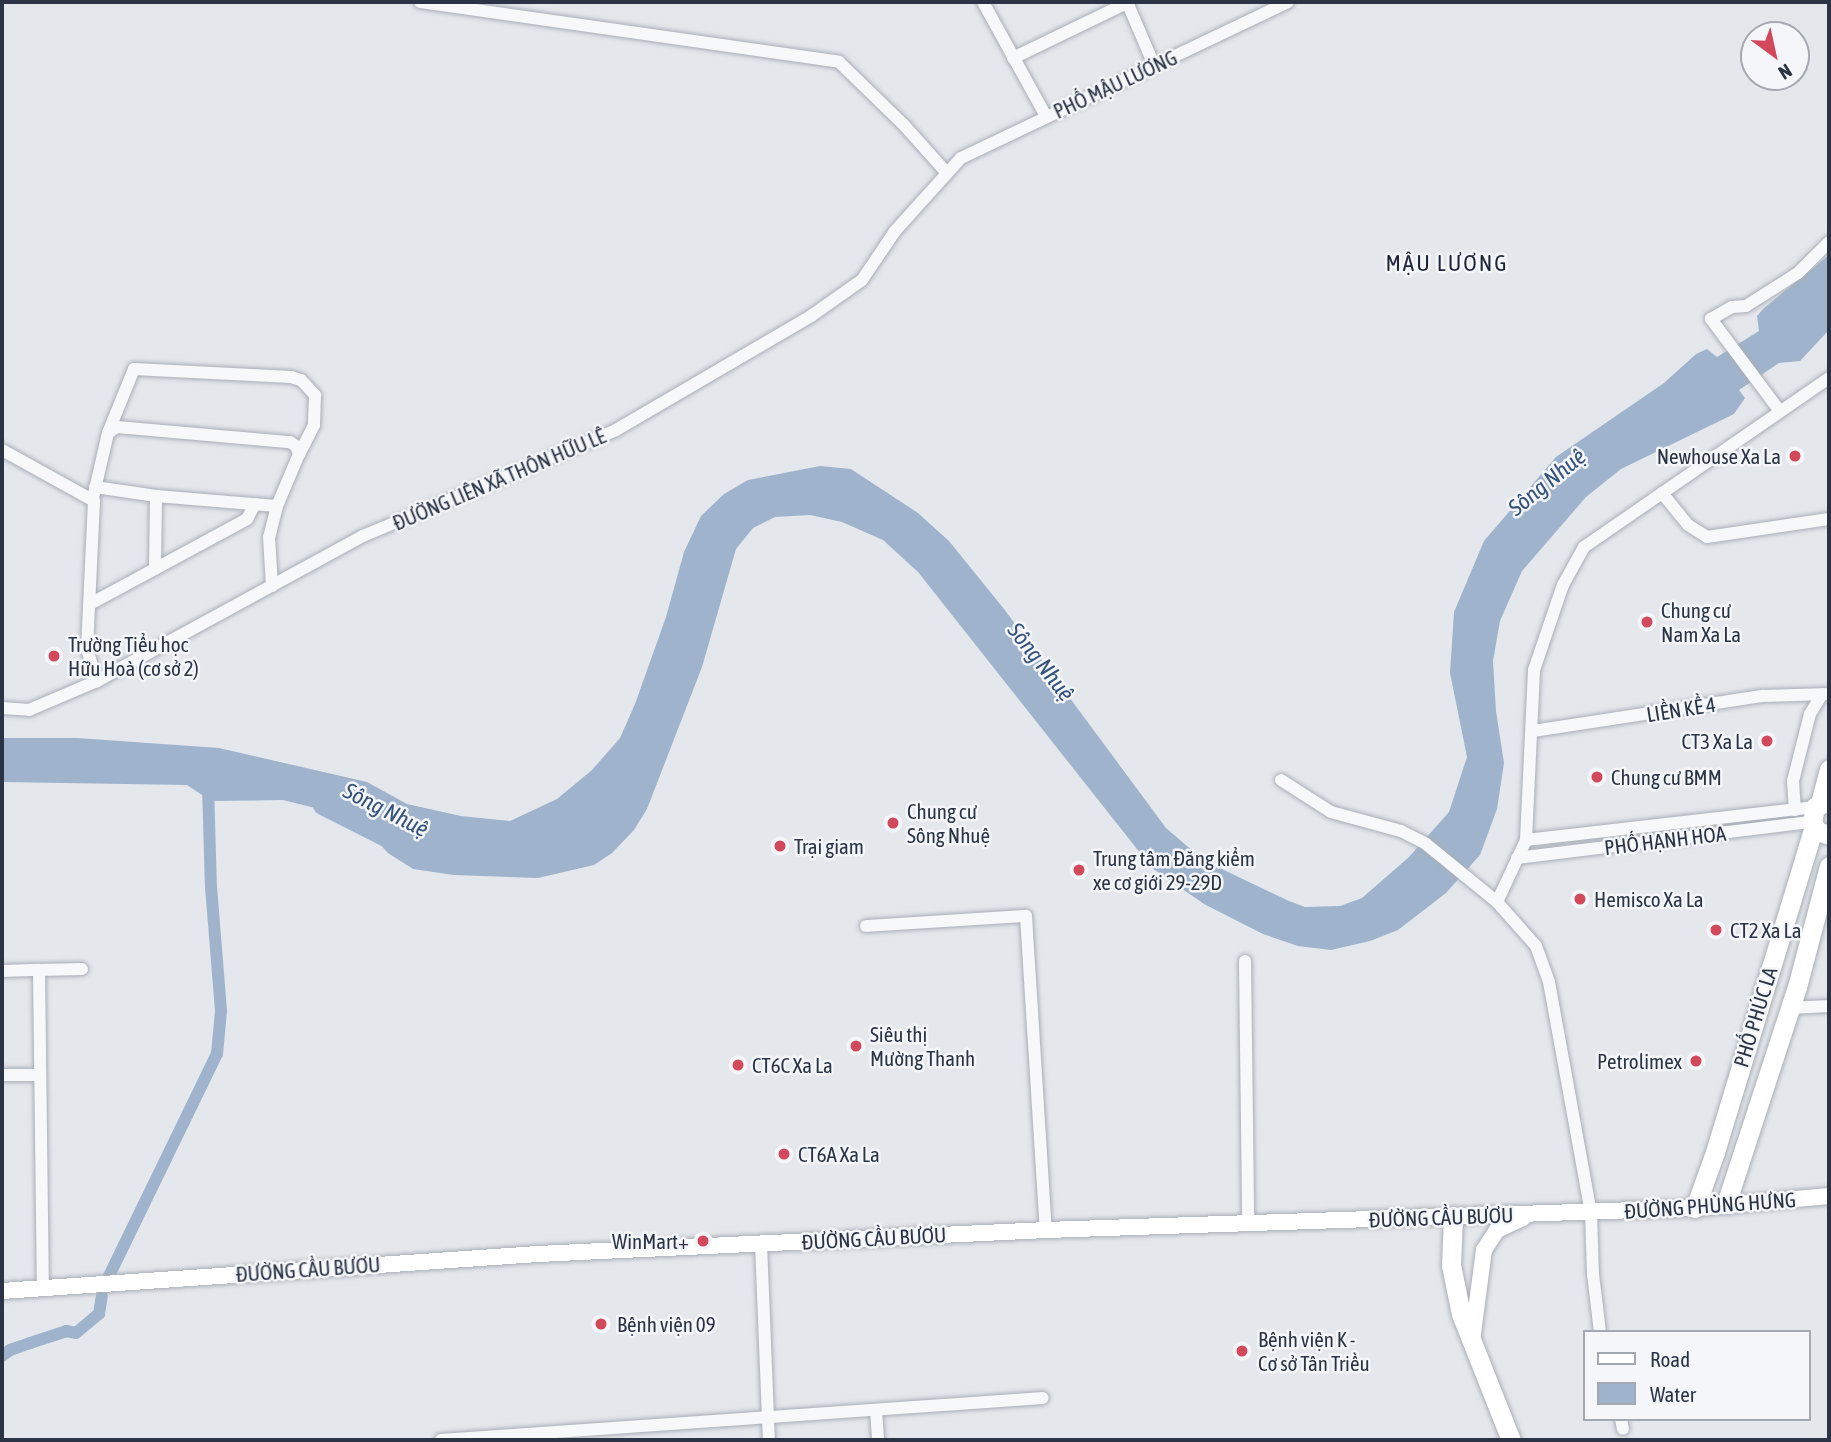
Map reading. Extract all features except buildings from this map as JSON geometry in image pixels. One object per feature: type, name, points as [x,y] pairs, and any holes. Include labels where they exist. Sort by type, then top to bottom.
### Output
[{"type":"highway","name":"PHỐ PHÚC LA","points":[[1695,1208],[1715,1152],[1829,769]]},
{"type":"highway","name":"PHỐ PHÚC LA","points":[[1726,1204],[1790,1008],[1829,866]]},
{"type":"highway","points":[[1453,1216],[1451,1265],[1461,1314],[1511,1440]]},
{"type":"highway","points":[[1505,1420],[1527,1440]]},
{"type":"main road","name":"ĐƯỜNG PHÙNG HƯNG","points":[[1591,1212],[1695,1208],[1829,1196]]},
{"type":"main road","name":"ĐƯỜNG CẦU BƯƠU","points":[[2,1291],[538,1254],[1046,1230],[1591,1212]]},
{"type":"main road","points":[[1472,1341],[1484,1250],[1497,1230],[1534,1214]]},
{"type":"street","points":[[420,2],[839,62],[903,124],[946,172]]},
{"type":"street","points":[[983,2],[1045,116]]},
{"type":"street","points":[[1013,58],[1128,2],[1154,65]]},
{"type":"street","name":"PHỐ MẬU LƯƠNG","points":[[946,172],[961,158],[1045,116],[1288,2]]},
{"type":"street","name":"ĐƯỜNG LIÊN XÃ THÔN HỮU LÊ","points":[[2,708],[29,710],[97,681],[363,536],[616,430],[811,316],[862,280],[895,231],[946,172]]},
{"type":"street","points":[[1779,410],[1711,319],[1732,307],[1746,306],[1798,273],[1829,243]]},
{"type":"street","points":[[97,681],[88,649],[94,493],[108,433],[134,369],[291,377],[301,380],[315,395],[314,425],[278,506],[268,550],[272,586]]},
{"type":"street","points":[[1497,902],[1526,840],[1534,670],[1563,585],[1584,547],[1829,378]]},
{"type":"street","points":[[108,433],[122,426],[290,442],[296,446],[299,454]]},
{"type":"street","points":[[2,450],[94,493],[278,506]]},
{"type":"street","points":[[1662,493],[1688,526],[1707,537],[1829,519]]},
{"type":"street","points":[[155,569],[156,496]]},
{"type":"street","points":[[90,604],[247,519],[255,505]]},
{"type":"street","points":[[1816,815],[1793,781],[1810,714],[1826,694]]},
{"type":"street","name":"LIỀN KỀ 4","points":[[1533,731],[1763,696],[1826,694]]},
{"type":"street","points":[[1282,780],[1331,812],[1402,831],[1426,844],[1497,902],[1536,946],[1549,982],[1591,1212],[1593,1275],[1600,1330]]},
{"type":"street","name":"PHỐ HẠNH HOA","points":[[1526,840],[1816,815]]},
{"type":"street","name":"PHỐ HẠNH HOA","points":[[1517,858],[1816,815]]},
{"type":"street","points":[[866,926],[1026,916],[1046,1230]]},
{"type":"street","points":[[1245,961],[1248,1223]]},
{"type":"street","points":[[2,971],[82,969]]},
{"type":"street","points":[[39,970],[43,1289]]},
{"type":"street","points":[[1790,1008],[1829,1006]]},
{"type":"street","points":[[2,1075],[40,1076]]},
{"type":"street","points":[[761,1244],[769,1440]]},
{"type":"street","points":[[441,1440],[1043,1398]]},
{"type":"street","points":[[876,1410],[878,1440]]},
{"type":"water","points":[[1829,255],[1829,330],[1800,361],[1779,363],[1739,390],[1745,398],[1734,414],[1621,469],[1586,497],[1522,571],[1500,621],[1493,661],[1496,711],[1504,763],[1497,809],[1480,855],[1446,893],[1398,930],[1370,941],[1331,950],[1298,946],[1263,934],[1204,904],[1152,868],[918,572],[883,540],[842,522],[810,515],[775,517],[753,528],[736,549],[702,667],[647,809],[634,830],[612,853],[594,865],[538,878],[454,875],[413,869],[388,853],[355,818],[283,800],[211,801],[187,785],[2,782],[2,738],[77,738],[219,748],[367,782],[407,804],[461,816],[510,821],[557,799],[592,770],[620,738],[666,617],[684,552],[701,516],[724,494],[748,480],[820,466],[851,469],[918,513],[949,541],[1004,609],[1166,828],[1187,846],[1207,862],[1289,901],[1305,907],[1340,906],[1362,898],[1409,857],[1449,812],[1467,757],[1450,673],[1454,612],[1484,541],[1556,457],[1664,383],[1696,354],[1707,349],[1717,357],[1759,331],[1757,316],[1764,308]]},
{"type":"waterway","points":[[109,1276],[217,1054],[221,1011],[211,888],[208,784]]},
{"type":"waterway","name":"Sông Nhuệ","points":[[322,805],[385,837]]},
{"type":"waterway","points":[[2,1356],[10,1350],[66,1331],[76,1333],[99,1314],[102,1296]]},
{"type":"place","name":"Newhouse Xa La","points":[[1795,456]]},
{"type":"place","name":"Chung cư Nam Xa La","points":[[1647,622]]},
{"type":"place","name":"Trường Tiểu học Hữu Hoà (cơ sở 2)","points":[[54,656]]},
{"type":"place","name":"CT3 Xa La","points":[[1767,741]]},
{"type":"place","name":"Chung cư BMM","points":[[1597,777]]},
{"type":"place","name":"Chung cư Sông Nhuệ","points":[[893,823]]},
{"type":"place","name":"Trại giam","points":[[780,846]]},
{"type":"place","name":"Trung tâm Đăng kiểm xe cơ giới 29-29D","points":[[1079,870]]},
{"type":"place","name":"Hemisco Xa La","points":[[1580,899]]},
{"type":"place","name":"CT2 Xa La","points":[[1716,930]]},
{"type":"place","name":"Siêu thị Mường Thanh","points":[[856,1046]]},
{"type":"place","name":"Petrolimex","points":[[1696,1061]]},
{"type":"place","name":"CT6C Xa La","points":[[738,1065]]},
{"type":"place","name":"CT6A Xa La","points":[[784,1154]]},
{"type":"place","name":"WinMart+","points":[[703,1241]]},
{"type":"place","name":"Bệnh viện 09","points":[[601,1324]]},
{"type":"place","name":"Bệnh viện K - Cơ sở Tân Triều","points":[[1242,1351]]},
{"type":"district","name":"MẬU LƯƠNG","points":[[1447,263]]}]
